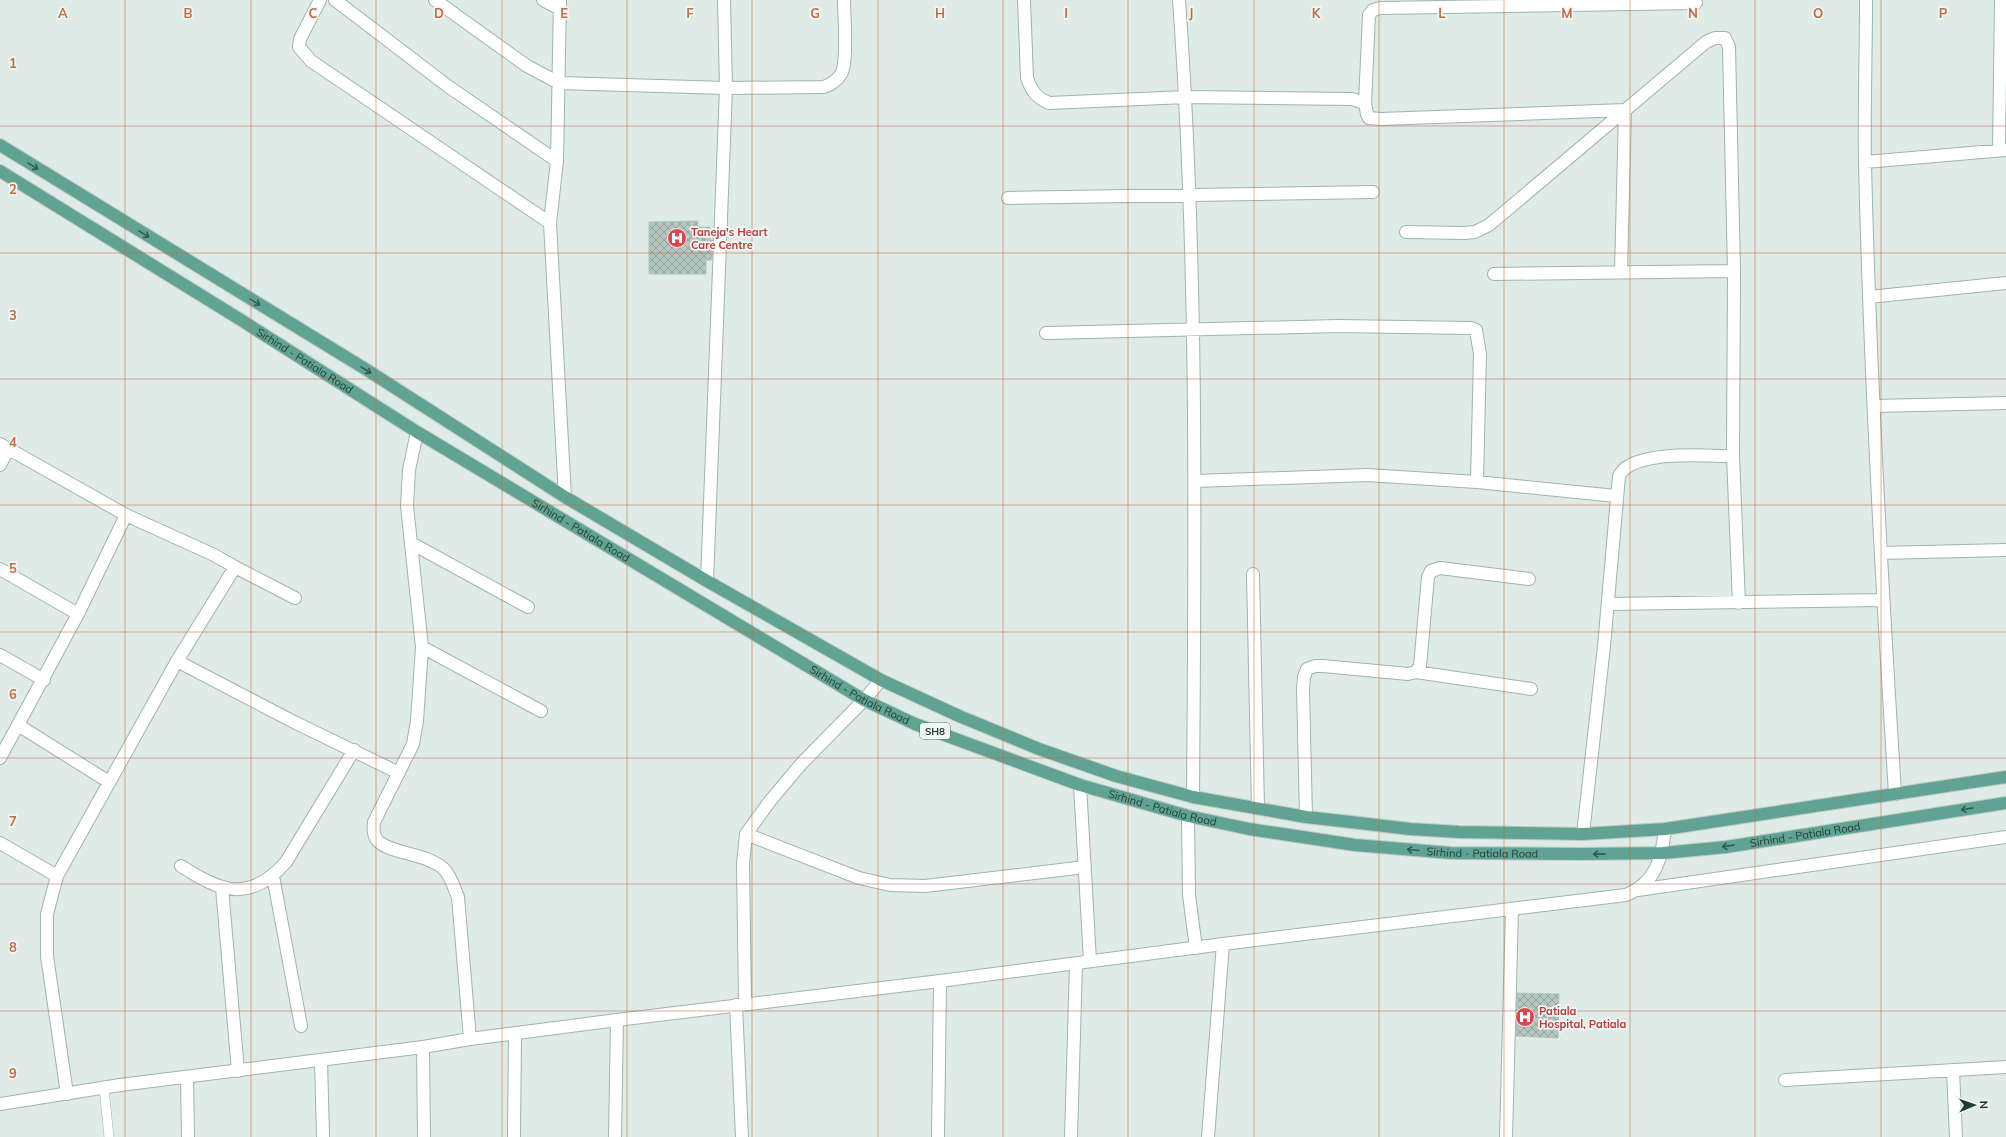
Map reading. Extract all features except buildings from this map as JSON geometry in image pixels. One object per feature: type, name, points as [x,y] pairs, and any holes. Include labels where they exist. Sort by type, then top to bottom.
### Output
[{"type":"main road","points":[[0,145],[367,370],[565,497],[707,581],[881,680],[959,716],[1039,749],[1116,776],[1192,796],[1306,817],[1424,830],[1583,834],[1665,829],[2006,777]]},
{"type":"main road","name":"Sirhind - Patiala Road","points":[[0,171],[241,320],[417,432],[864,700],[915,724],[1080,785],[1188,816],[1256,830],[1347,844],[1451,853],[1663,853],[1726,847],[2006,803]]},
{"type":"street","points":[[320,0],[300,39],[299,47],[311,61],[550,223]]},
{"type":"street","points":[[335,0],[448,87],[557,161]]},
{"type":"street","points":[[435,0],[527,66],[559,84],[726,88],[824,87],[835,82],[842,73],[844,60],[844,0]]},
{"type":"street","points":[[543,0],[560,5],[557,161],[550,223],[565,497]]},
{"type":"street","points":[[707,581],[726,88],[724,0]]},
{"type":"street","points":[[1024,0],[1027,78],[1031,90],[1038,98],[1049,103],[1186,97],[1352,99],[1365,103]]},
{"type":"street","points":[[1179,0],[1186,97],[1195,481],[1192,796]]},
{"type":"street","points":[[1866,0],[1865,162],[1883,600],[1895,794]]},
{"type":"street","points":[[1865,162],[2002,150],[2001,0]]},
{"type":"street","points":[[1625,110],[1381,119],[1369,118],[1365,103],[1368,20],[1373,10],[1380,8],[1696,3]]},
{"type":"street","points":[[1406,232],[1464,233],[1475,232],[1489,225],[1706,42],[1716,38],[1725,38],[1728,42],[1734,271],[1733,456],[1739,603]]},
{"type":"street","points":[[1621,272],[1625,110]]},
{"type":"street","points":[[1008,198],[1372,192]]},
{"type":"street","points":[[1494,274],[1734,271]]},
{"type":"street","points":[[1870,297],[2006,283]]},
{"type":"street","points":[[1046,333],[1192,328],[1338,326],[1471,328],[1476,330],[1480,354],[1477,482]]},
{"type":"street","points":[[1874,406],[2006,403]]},
{"type":"street","points":[[417,432],[409,470],[407,506],[422,647],[417,721],[412,744],[374,822],[373,832],[378,841],[385,845],[425,858],[436,864],[445,870],[452,882],[458,897],[470,1039]]},
{"type":"street","points":[[0,465],[4,446],[126,516],[214,554],[235,567],[295,598]]},
{"type":"street","points":[[1583,834],[1608,604],[1616,496],[1619,476],[1625,468],[1635,463],[1670,456],[1733,456]]},
{"type":"street","points":[[1195,481],[1367,475],[1477,482],[1616,496]]},
{"type":"street","points":[[0,758],[44,680],[126,516]]},
{"type":"street","points":[[411,543],[528,607]]},
{"type":"street","points":[[1881,553],[2006,550]]},
{"type":"street","points":[[67,1094],[47,956],[48,914],[57,876],[177,661],[235,567]]},
{"type":"street","points":[[1416,672],[1420,666],[1428,577],[1431,571],[1440,568],[1529,579]]},
{"type":"street","points":[[0,569],[78,614]]},
{"type":"street","points":[[1253,574],[1258,808]]},
{"type":"street","points":[[1608,604],[1883,600]]},
{"type":"street","points":[[422,647],[541,711]]},
{"type":"street","points":[[0,654],[44,680]]},
{"type":"street","points":[[177,661],[294,722],[399,773]]},
{"type":"street","points":[[1306,817],[1303,689],[1304,677],[1307,669],[1315,666],[1323,666],[1408,674],[1416,672],[1531,688]]},
{"type":"street","points":[[742,1137],[740,1004],[743,864],[746,834],[770,801],[802,763],[864,700],[881,680]]},
{"type":"street","points":[[18,725],[109,782]]},
{"type":"street","points":[[181,866],[201,879],[222,888],[240,889],[256,887],[273,876],[286,862],[354,750]]},
{"type":"street","points":[[1080,785],[1090,961]]},
{"type":"street","points":[[1188,816],[1189,895],[1196,948]]},
{"type":"street","points":[[1638,890],[1651,877],[1663,853],[1665,829]]},
{"type":"street","points":[[746,834],[859,878],[890,885],[925,886],[1085,867]]},
{"type":"street","points":[[0,1104],[104,1088],[740,1004],[1076,965],[1090,961],[1223,944],[1626,895],[1638,890],[2006,837]]},
{"type":"street","points":[[0,843],[57,876]]},
{"type":"street","points":[[273,876],[301,1026]]},
{"type":"street","points":[[222,888],[238,1071]]},
{"type":"street","points":[[1506,1137],[1512,910]]},
{"type":"street","points":[[1208,1137],[1223,944]]},
{"type":"street","points":[[1072,1137],[1076,965]]},
{"type":"street","points":[[938,1137],[940,981]]},
{"type":"street","points":[[615,1137],[617,1020]]},
{"type":"street","points":[[514,1137],[515,1034]]},
{"type":"street","points":[[423,1047],[424,1137]]},
{"type":"street","points":[[321,1060],[323,1137]]},
{"type":"street","points":[[1784,1080],[2006,1068]]},
{"type":"street","points":[[1953,1071],[1956,1137]]},
{"type":"street","points":[[187,1077],[188,1137]]},
{"type":"lane","points":[[104,1088],[108,1137]]},
{"type":"place","name":"Taneja's Heart Care Centre","points":[[677,238]]},
{"type":"place","name":"Patiala Hospital, Patiala","points":[[1525,1017]]}]
